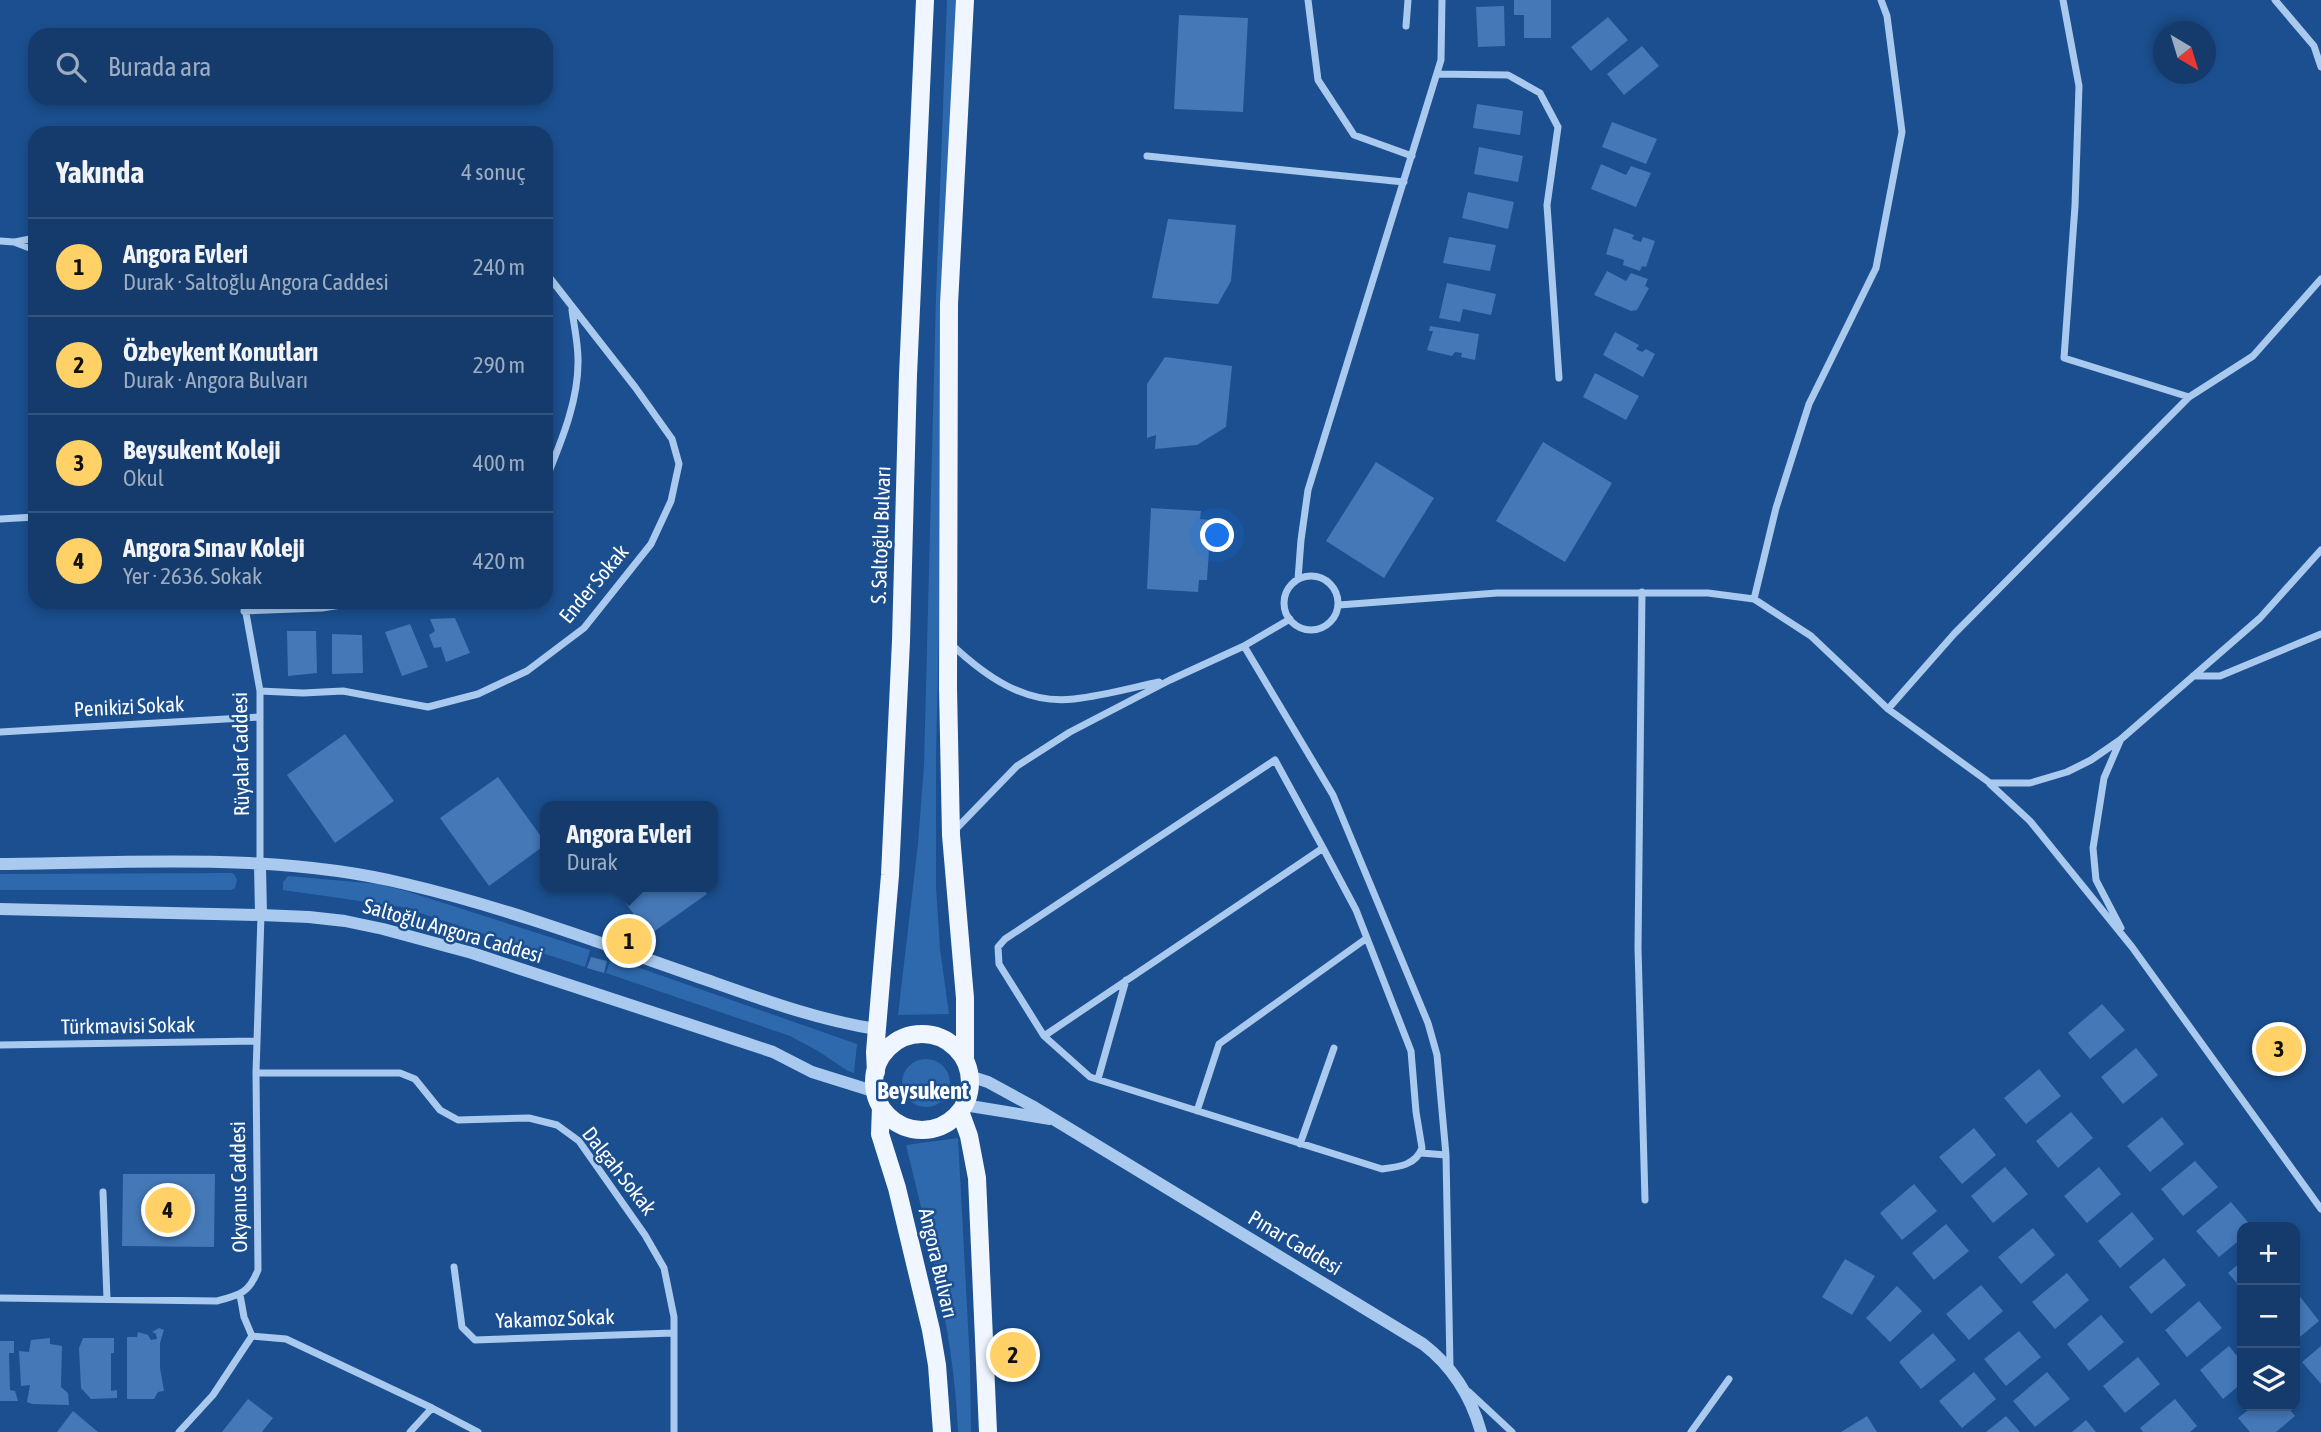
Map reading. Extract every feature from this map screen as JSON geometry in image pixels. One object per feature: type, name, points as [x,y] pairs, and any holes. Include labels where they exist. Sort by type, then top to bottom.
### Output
[{"type":"main road","name":"S. Saltoğlu Bulvarı","points":[[876,1072],[876,1029],[890,875],[901,641],[908,375],[925,0]]},
{"type":"main road","points":[[965,0],[949,304],[948,641],[951,835],[965,998],[968,1094],[962,1108],[943,1125],[920,1130],[899,1124],[878,1100],[876,1072],[880,1059],[889,1047],[903,1037],[919,1034],[944,1039],[957,1049],[967,1068]]},
{"type":"main road","name":"Angora Bulvarı","points":[[878,1100],[880,1134],[907,1228],[931,1330],[937,1365],[942,1432]]},
{"type":"main road","name":"Angora Bulvarı","points":[[962,1108],[977,1178],[988,1432]]},
{"type":"street","points":[[1308,0],[1318,80],[1353,135],[1412,156]]},
{"type":"street","points":[[1406,26],[1408,0]]},
{"type":"street","points":[[1298,579],[1314,576],[1329,582],[1335,589],[1339,605],[1331,622],[1324,628],[1305,630],[1296,626],[1290,619],[1284,602],[1286,593],[1298,579],[1308,490],[1441,60],[1442,0]]},
{"type":"street","points":[[1754,599],[1776,508],[1809,404],[1876,268],[1902,132],[1887,16],[1881,0]]},
{"type":"street","points":[[2063,0],[2078,86],[2075,206],[2064,358],[2189,397]]},
{"type":"street","points":[[2275,0],[2314,46],[2321,67]]},
{"type":"street","points":[[1437,75],[1508,75],[1540,93],[1558,127],[1547,205],[1559,378]]},
{"type":"street","points":[[1147,156],[1404,182]]},
{"type":"street","points":[[0,241],[28,239]]},
{"type":"street","points":[[14,242],[28,247]]},
{"type":"street","points":[[1888,709],[1954,634],[2189,397],[2253,356],[2321,279]]},
{"type":"street","name":"Ender Sokak","points":[[260,691],[342,691],[428,707],[478,694],[527,671],[584,628],[651,544],[671,501],[679,464],[672,439],[553,283]]},
{"type":"street","points":[[553,462],[573,400],[578,360],[572,309]]},
{"type":"street","points":[[0,519],[28,517]]},
{"type":"street","points":[[1990,783],[2030,783],[2067,772],[2091,760],[2120,740],[2260,618],[2321,550]]},
{"type":"street","points":[[1642,592],[1638,948],[1645,1200]]},
{"type":"street","points":[[1339,605],[1497,593],[1707,593],[1754,599],[1811,636],[1888,709],[1990,783],[2030,821],[2132,947],[2321,1209]]},
{"type":"street","points":[[244,611],[296,609]]},
{"type":"street","name":"Rüyalar Caddesi","points":[[244,611],[260,691],[260,865]]},
{"type":"street","points":[[951,835],[1017,766],[1070,732],[1170,680],[1244,646],[1290,619]]},
{"type":"street","points":[[2193,676],[2220,676],[2321,634]]},
{"type":"street","points":[[948,641],[972,664],[1005,686],[1037,698],[1073,700],[1170,680]]},
{"type":"street","points":[[1244,646],[1333,795],[1415,989],[1437,1055],[1446,1155],[1450,1368]]},
{"type":"street","name":"Penikizi Sokak","points":[[0,732],[259,718]]},
{"type":"street","points":[[2120,740],[2104,778],[2093,848],[2096,880],[2132,947]]},
{"type":"street","points":[[1421,1153],[1411,1051],[1356,910],[1275,760],[1005,939],[998,947],[999,964],[1044,1035],[1090,1077],[1382,1169],[1408,1164],[1421,1153],[1446,1155]]},
{"type":"street","points":[[1044,1035],[1323,848]]},
{"type":"street","name":"Saltoğlu Angora Caddesi","points":[[0,864],[184,862],[345,872],[419,887],[501,909],[820,1018],[876,1029]]},
{"type":"street","points":[[260,865],[261,915]]},
{"type":"street","name":"Saltoğlu Angora Caddesi","points":[[0,909],[261,915],[345,921],[431,941],[773,1052],[878,1100]]},
{"type":"street","name":"Okyanus Caddesi","points":[[240,1295],[253,1283],[258,1270],[256,1073],[261,915]]},
{"type":"street","points":[[1196,1111],[1219,1044],[1367,938]]},
{"type":"street","points":[[1098,1079],[1126,981]]},
{"type":"street","name":"Türkmavisi Sokak","points":[[0,1045],[257,1041]]},
{"type":"street","points":[[1300,1144],[1334,1048]]},
{"type":"street","name":"Pınar Caddesi","points":[[967,1068],[1423,1344],[1450,1368],[1462,1385],[1481,1432]]},
{"type":"street","name":"Dalgah Sokak","points":[[256,1073],[400,1073],[415,1079],[440,1110],[458,1120],[529,1118],[557,1125],[579,1141],[645,1234],[664,1268],[674,1317],[674,1432]]},
{"type":"street","name":"Pınar Caddesi","points":[[962,1108],[1054,1120]]},
{"type":"street","points":[[103,1192],[107,1300]]},
{"type":"street","name":"Yakamoz Sokak","points":[[454,1267],[462,1328],[475,1340],[673,1333]]},
{"type":"street","points":[[0,1298],[217,1301],[240,1295],[251,1336]]},
{"type":"street","points":[[251,1336],[286,1339],[478,1432]]},
{"type":"street","points":[[179,1432],[213,1395],[251,1336]]},
{"type":"street","points":[[1691,1432],[1729,1379]]},
{"type":"street","points":[[1462,1385],[1512,1432]]},
{"type":"street","points":[[410,1432],[432,1408]]},
{"type":"shaded area","points":[[947,0],[958,0],[948,243],[936,755],[936,887],[940,949],[949,1014],[898,1015],[918,844],[924,765]]},
{"type":"shaded area","points":[[231,873],[237,880],[235,888],[231,890],[0,890],[0,874]]},
{"type":"shaded area","points":[[288,876],[378,884],[590,950],[585,967],[402,907],[283,890],[283,882]]},
{"type":"shaded area","points":[[611,958],[857,1044],[854,1073],[790,1036],[606,973]]},
{"type":"shaded area","points":[[926,1059],[943,1066],[950,1083],[943,1100],[926,1107],[909,1100],[902,1083],[909,1066]]},
{"type":"shaded area","points":[[958,1138],[971,1432],[958,1432],[946,1323],[906,1145]]},
{"type":"building","points":[[1514,0],[1551,0],[1551,38],[1524,38],[1524,15],[1514,15]]},
{"type":"building","points":[[1504,6],[1505,46],[1478,47],[1476,7]]},
{"type":"building","points":[[1179,15],[1248,18],[1243,112],[1174,109]]},
{"type":"building","points":[[1608,17],[1628,40],[1591,71],[1571,47]]},
{"type":"building","points":[[1642,46],[1659,66],[1624,95],[1607,74]]},
{"type":"building","points":[[1477,104],[1523,111],[1520,135],[1473,128]]},
{"type":"building","points":[[1612,122],[1657,139],[1646,164],[1602,147]]},
{"type":"building","points":[[1479,147],[1523,156],[1518,182],[1474,174]]},
{"type":"building","points":[[1601,164],[1626,175],[1631,166],[1651,173],[1636,207],[1591,189]]},
{"type":"building","points":[[1468,192],[1514,202],[1508,229],[1462,218]]},
{"type":"building","points":[[1168,219],[1236,225],[1231,281],[1218,304],[1152,298]]},
{"type":"building","points":[[1614,228],[1634,235],[1632,239],[1641,242],[1643,237],[1655,241],[1646,267],[1642,266],[1640,271],[1623,265],[1624,260],[1606,254]]},
{"type":"building","points":[[1449,237],[1496,245],[1490,271],[1443,263]]},
{"type":"building","points":[[1607,271],[1626,281],[1631,273],[1648,279],[1645,286],[1649,288],[1637,310],[1631,311],[1594,295]]},
{"type":"building","points":[[1447,283],[1496,294],[1491,315],[1463,309],[1460,322],[1439,318]]},
{"type":"building","points":[[1430,326],[1479,334],[1475,360],[1461,357],[1462,353],[1455,352],[1452,356],[1427,350],[1433,331],[1429,331]]},
{"type":"building","points":[[1615,332],[1639,345],[1636,349],[1642,352],[1646,349],[1655,354],[1643,377],[1603,355]]},
{"type":"building","points":[[1165,357],[1232,366],[1226,427],[1197,445],[1155,449],[1156,435],[1147,438],[1147,384]]},
{"type":"building","points":[[1595,373],[1639,396],[1626,420],[1583,397]]},
{"type":"building","points":[[1543,442],[1612,483],[1565,562],[1496,521]]},
{"type":"building","points":[[1376,462],[1434,498],[1384,578],[1326,541]]},
{"type":"building","points":[[1151,508],[1201,511],[1200,519],[1211,520],[1207,580],[1199,580],[1198,592],[1147,589]]},
{"type":"building","points":[[455,618],[470,653],[446,662],[441,647],[434,648],[429,635],[435,631],[430,619]]},
{"type":"building","points":[[410,624],[428,667],[402,676],[385,632]]},
{"type":"building","points":[[287,631],[316,631],[317,673],[288,676]]},
{"type":"building","points":[[332,634],[362,635],[363,673],[332,674]]},
{"type":"building","points":[[345,734],[394,801],[335,843],[287,775]]},
{"type":"building","points":[[498,777],[540,835],[540,849],[489,886],[440,818]]},
{"type":"building","points":[[618,892],[706,892],[707,894],[649,935]]},
{"type":"building","points":[[591,957],[607,961],[604,973],[587,968]]},
{"type":"building","points":[[2102,1004],[2125,1030],[2090,1059],[2068,1033]]},
{"type":"building","points":[[2136,1048],[2158,1075],[2123,1104],[2101,1077]]},
{"type":"building","points":[[2039,1069],[2061,1096],[2026,1124],[2004,1098]]},
{"type":"building","points":[[2071,1112],[2093,1138],[2058,1168],[2036,1141]]},
{"type":"building","points":[[2162,1117],[2184,1144],[2150,1172],[2127,1146]]},
{"type":"building","points":[[1974,1128],[1996,1155],[1962,1184],[1939,1157]]},
{"type":"building","points":[[2195,1161],[2218,1187],[2183,1216],[2161,1189]]},
{"type":"building","points":[[2005,1167],[2028,1194],[1993,1223],[1971,1196]]},
{"type":"building","points":[[2099,1167],[2121,1194],[2087,1223],[2064,1196]]},
{"type":"building","points":[[123,1174],[215,1174],[214,1247],[122,1246]]},
{"type":"building","points":[[1914,1184],[1937,1211],[1902,1240],[1880,1213]]},
{"type":"building","points":[[2231,1202],[2248,1222],[2237,1222],[2237,1242],[2219,1257],[2196,1231]]},
{"type":"building","points":[[2132,1212],[2154,1239],[2120,1268],[2098,1241]]},
{"type":"building","points":[[1946,1224],[1969,1251],[1934,1280],[1912,1253]]},
{"type":"building","points":[[2033,1228],[2055,1255],[2021,1284],[1998,1257]]},
{"type":"building","points":[[2164,1258],[2186,1285],[2151,1314],[2129,1287]]},
{"type":"building","points":[[1845,1259],[1875,1276],[1852,1315],[1822,1297]]},
{"type":"building","points":[[2237,1265],[2237,1283],[2228,1273]]},
{"type":"building","points":[[2067,1273],[2089,1300],[2055,1329],[2032,1302]]},
{"type":"building","points":[[1981,1285],[2003,1311],[1969,1340],[1946,1314]]},
{"type":"building","points":[[1897,1286],[1922,1311],[1890,1342],[1866,1318]]},
{"type":"building","points":[[2300,1297],[2319,1321],[2300,1337]]},
{"type":"building","points":[[2199,1301],[2222,1328],[2187,1357],[2165,1330]]},
{"type":"building","points":[[2101,1315],[2124,1342],[2089,1371],[2067,1344]]},
{"type":"building","points":[[159,1328],[164,1330],[160,1343],[160,1368],[164,1391],[158,1392],[154,1399],[127,1399],[127,1337],[137,1337],[138,1332],[148,1335],[151,1340],[157,1339],[152,1332]]},
{"type":"building","points":[[2019,1331],[2041,1357],[2006,1386],[1984,1359]]},
{"type":"building","points":[[1933,1333],[1956,1360],[1921,1389],[1899,1362]]},
{"type":"building","points":[[50,1338],[50,1344],[62,1346],[61,1387],[68,1393],[69,1405],[32,1404],[27,1402],[30,1385],[21,1386],[19,1351],[29,1352],[31,1340]]},
{"type":"building","points":[[83,1338],[114,1338],[114,1353],[111,1353],[111,1391],[117,1390],[117,1398],[91,1399],[81,1388],[79,1348]]},
{"type":"building","points":[[0,1341],[14,1341],[14,1353],[9,1353],[10,1390],[15,1391],[18,1401],[0,1401]]},
{"type":"building","points":[[2229,1346],[2237,1356],[2237,1387],[2223,1399],[2200,1370]]},
{"type":"building","points":[[2321,1346],[2321,1384],[2302,1362]]},
{"type":"building","points":[[2138,1357],[2160,1384],[2125,1413],[2103,1386]]},
{"type":"building","points":[[1974,1372],[1996,1399],[1962,1428],[1939,1401]]},
{"type":"building","points":[[2047,1372],[2070,1399],[2035,1427],[2013,1401]]},
{"type":"building","points":[[248,1399],[273,1418],[262,1432],[222,1432]]},
{"type":"building","points":[[2175,1399],[2197,1426],[2190,1432],[2143,1432],[2140,1428]]},
{"type":"building","points":[[73,1411],[79,1416],[98,1432],[57,1432]]},
{"type":"building","points":[[2247,1411],[2291,1411],[2295,1416],[2276,1432],[2250,1432],[2238,1418]]},
{"type":"building","points":[[1867,1416],[1877,1432],[1841,1432]]},
{"type":"building","points":[[2006,1416],[2020,1432],[1986,1432]]},
{"type":"building","points":[[2086,1420],[2096,1432],[2072,1432]]},
{"type":"place","name":"Angora Evleri","points":[[629,941]]},
{"type":"place","name":"Beysukent Koleji","points":[[2279,1049]]},
{"type":"place","name":"Angora Sınav Koleji","points":[[168,1210]]},
{"type":"place","name":"Özbeykent Konutları","points":[[1013,1355]]},
{"type":"district","name":"Beysukent","points":[[923,1091]]}]
